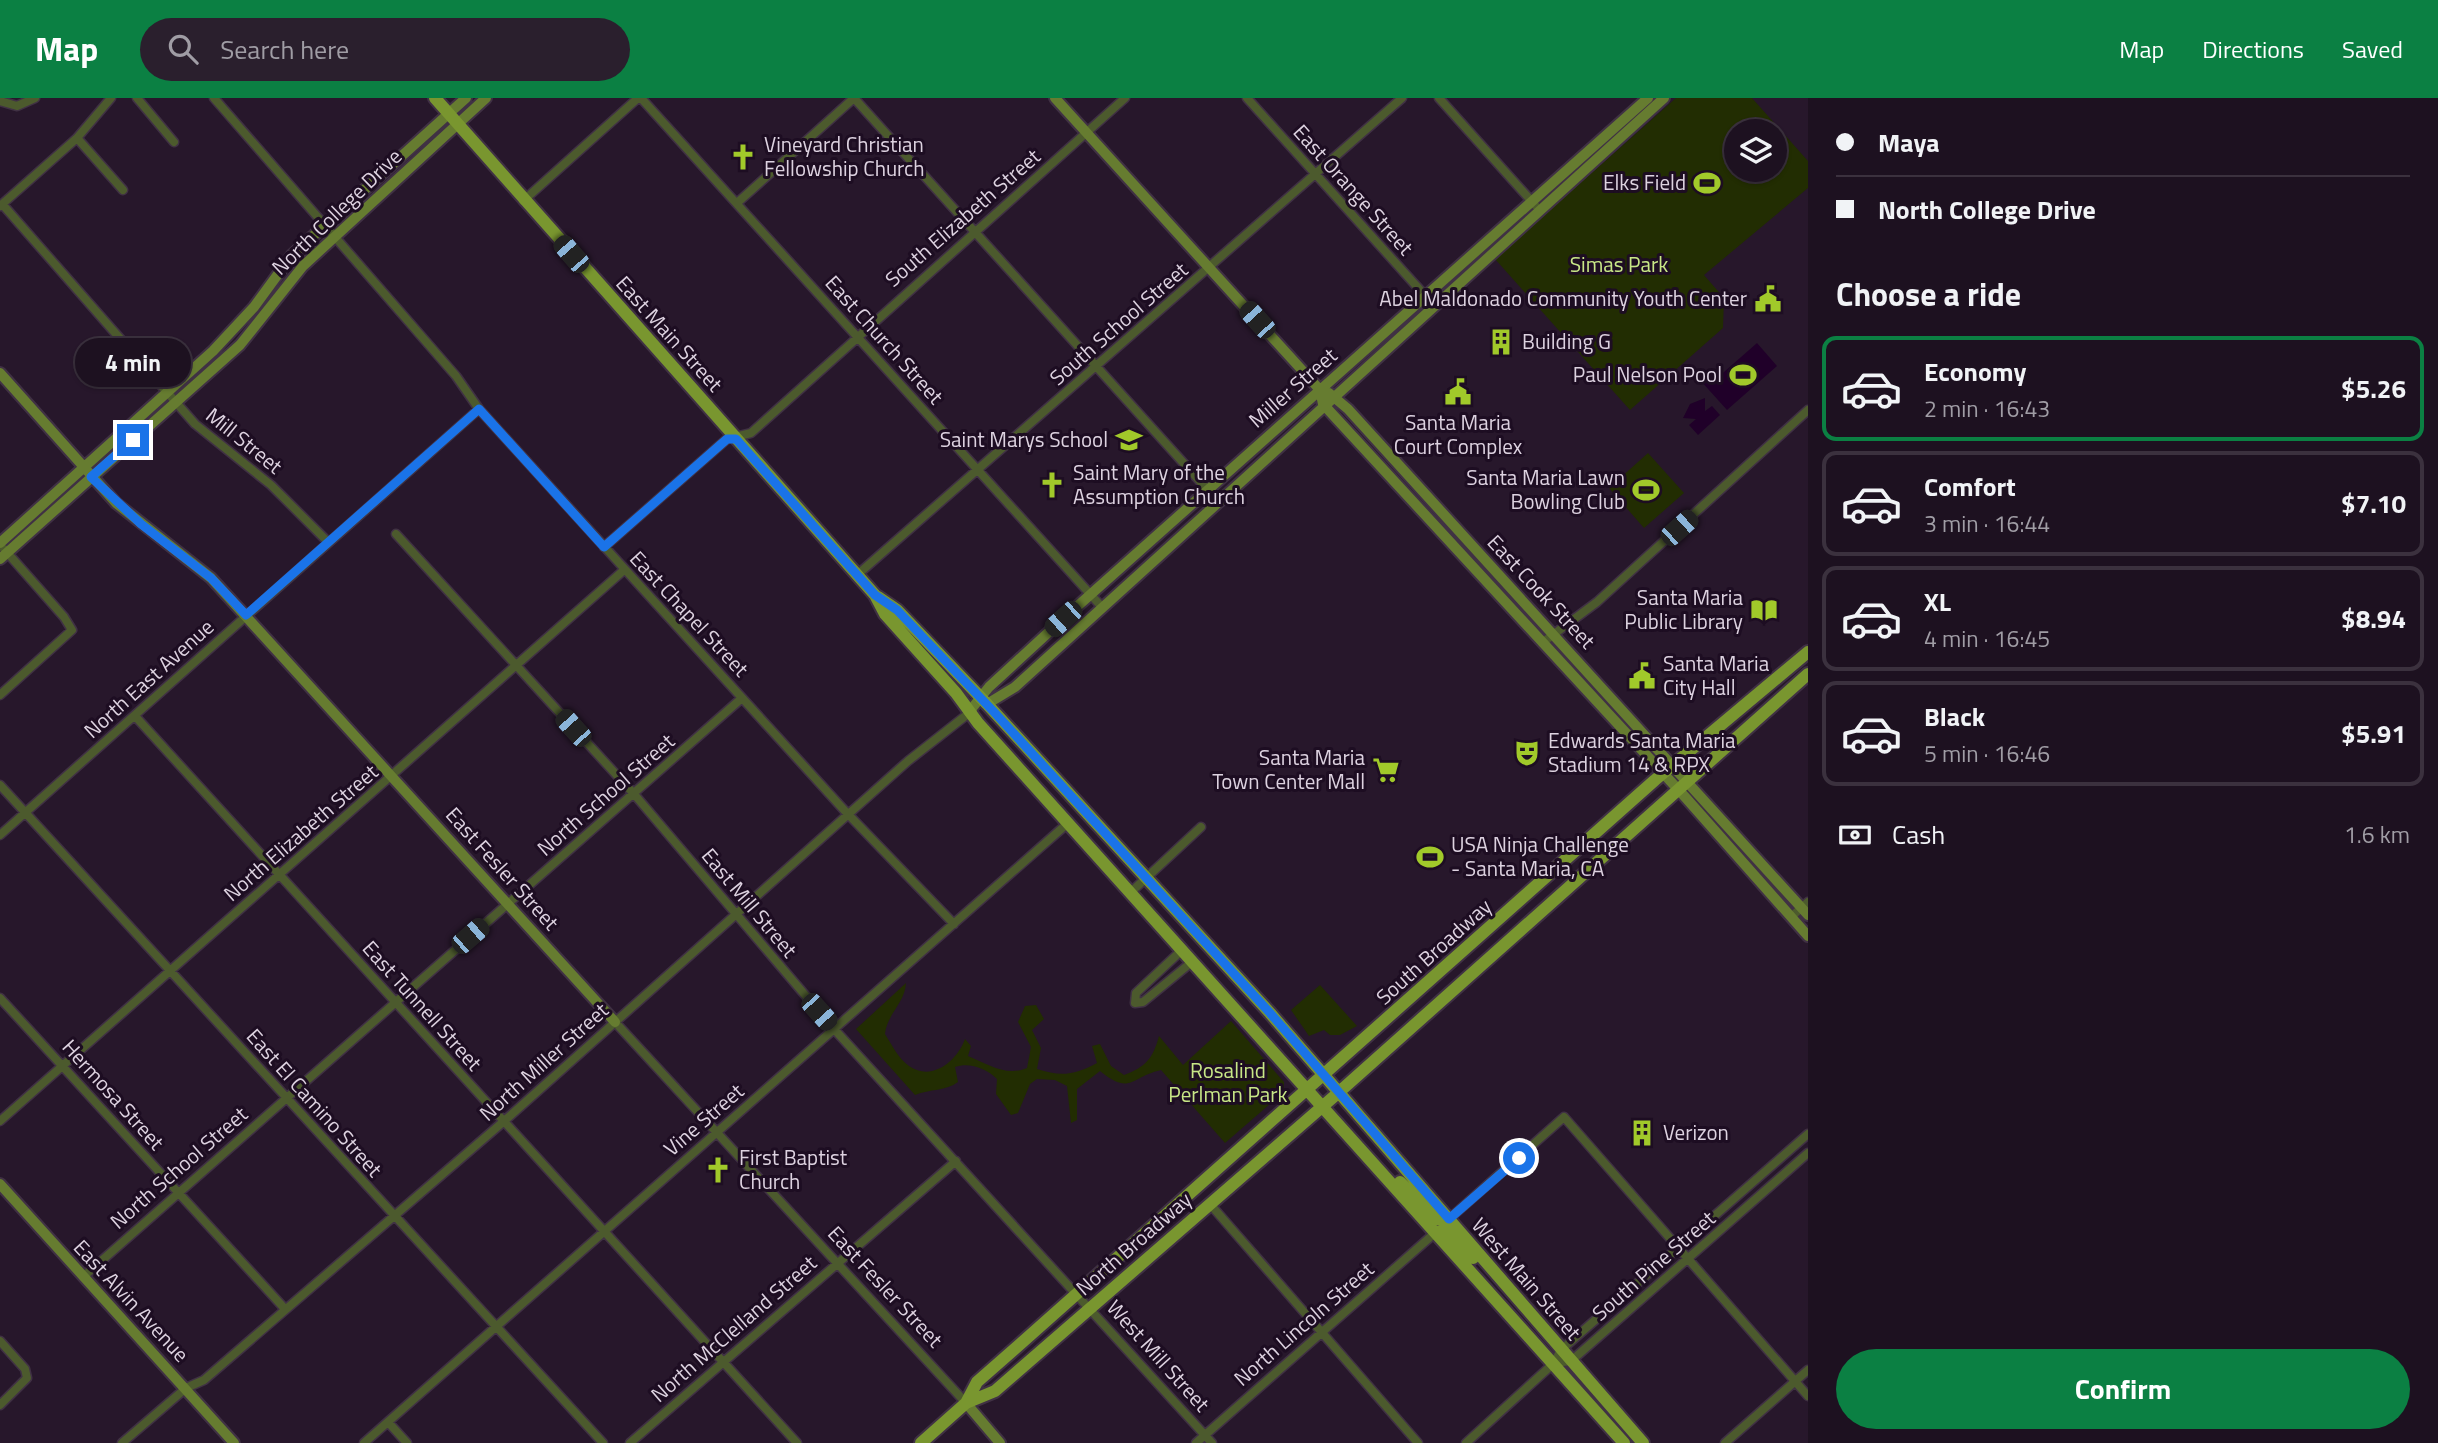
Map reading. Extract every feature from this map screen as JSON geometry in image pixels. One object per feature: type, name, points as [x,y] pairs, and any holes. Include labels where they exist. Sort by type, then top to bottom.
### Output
[{"type":"main road","name":"East Main Street","points":[[435,98],[732,439],[858,575],[875,595],[885,614],[956,693],[969,712],[1309,1089]]},
{"type":"main road","name":"East Main Street","points":[[875,595],[897,610],[983,701],[1325,1076]]},
{"type":"main road","name":"South Broadway","points":[[1309,1089],[1668,769],[1808,652]]},
{"type":"main road","name":"South Broadway","points":[[1323,1105],[1808,674]]},
{"type":"main road","name":"West Main Street","points":[[1325,1076],[1643,1443]]},
{"type":"main road","name":"West Main Street","points":[[1309,1089],[1624,1443]]},
{"type":"main road","name":"North Broadway","points":[[966,1403],[977,1382],[1309,1089]]},
{"type":"main road","name":"North Broadway","points":[[921,1443],[966,1403],[995,1391],[1323,1105]]},
{"type":"main road","points":[[1374,1163],[1396,1178],[1437,1219],[1449,1219]]},
{"type":"main road","points":[[1436,1232],[1440,1229],[1449,1233],[1505,1286]]},
{"type":"street","points":[[0,101],[17,106],[35,98]]},
{"type":"street","points":[[2,205],[77,138],[111,98]]},
{"type":"street","points":[[137,98],[174,142]]},
{"type":"street","name":"East Chapel Street","points":[[214,98],[456,376],[479,409],[742,698],[954,924]]},
{"type":"street","points":[[453,119],[466,98]]},
{"type":"street","points":[[453,119],[486,98]]},
{"type":"street","points":[[523,201],[640,98]]},
{"type":"street","name":"East Church Street","points":[[640,98],[1101,606]]},
{"type":"street","points":[[737,203],[854,98],[1207,489]]},
{"type":"street","points":[[1055,98],[1320,390],[1323,404]]},
{"type":"street","name":"South Elizabeth Street","points":[[732,439],[751,433],[856,336],[1125,98]]},
{"type":"street","name":"East Orange Street","points":[[1247,98],[1430,301]]},
{"type":"street","name":"South School Street","points":[[858,575],[1402,98]]},
{"type":"street","points":[[1438,98],[1536,206]]},
{"type":"street","name":"Miller Street","points":[[983,701],[1015,687],[1334,394],[1430,301],[1536,206],[1641,104],[1664,98]]},
{"type":"street","name":"North College Drive","points":[[2,550],[83,467],[241,322],[278,272],[324,225],[453,119]]},
{"type":"street","name":"North College Drive","points":[[2,550],[91,477],[240,345],[265,318],[289,282],[453,119]]},
{"type":"street","points":[[77,138],[123,190]]},
{"type":"street","name":"Mill Street","points":[[2,205],[175,403],[220,447],[281,494],[328,542]]},
{"type":"street","name":"Miller Street","points":[[969,712],[1207,489],[1320,390],[1430,301]]},
{"type":"street","name":"East Fesler Street","points":[[0,373],[91,477],[141,524],[211,578],[246,615],[507,904],[966,1403]]},
{"type":"street","points":[[1320,390],[1334,394]]},
{"type":"street","name":"East Cook Street","points":[[1334,394],[1555,635],[1668,769]]},
{"type":"street","name":"East Cook Street","points":[[1323,404],[1542,643],[1668,769]]},
{"type":"street","name":"North East Avenue","points":[[0,835],[479,409]]},
{"type":"street","points":[[1542,643],[1555,635],[1712,499],[1808,410]]},
{"type":"street","points":[[604,547],[732,439]]},
{"type":"street","points":[[1430,521],[1441,511]]},
{"type":"street","name":"East Mill Street","points":[[396,534],[634,794],[834,1029],[1077,1293]]},
{"type":"street","points":[[0,695],[72,631],[64,617],[2,550]]},
{"type":"street","name":"North Elizabeth Street","points":[[0,1121],[624,570]]},
{"type":"street","name":"North School Street","points":[[83,1277],[742,698]]},
{"type":"street","name":"North Miller Street","points":[[122,1443],[186,1388],[204,1380],[393,1218],[738,916],[908,761],[969,712]]},
{"type":"street","name":"East Tunnell Street","points":[[135,716],[797,1443]]},
{"type":"street","points":[[1668,769],[1808,936]]},
{"type":"street","name":"East El Camino Street","points":[[0,785],[393,1218],[603,1443]]},
{"type":"street","points":[[1682,785],[1806,909],[1791,917]]},
{"type":"street","name":"Vine Street","points":[[364,1443],[1068,823]]},
{"type":"street","points":[[1131,892],[1200,827]]},
{"type":"street","points":[[1183,949],[1136,993],[1135,1003],[1143,1002],[1193,961]]},
{"type":"street","name":"Hermosa Street","points":[[0,998],[285,1309]]},
{"type":"street","points":[[1449,1219],[1564,1117],[1808,1396]]},
{"type":"street","name":"South Pine Street","points":[[1555,1363],[1561,1350],[1808,1134]]},
{"type":"street","points":[[1796,1144],[1807,1155]]},
{"type":"street","name":"South Pine Street","points":[[1571,1361],[1807,1155]]},
{"type":"street","name":"North McClelland Street","points":[[630,1443],[956,1161]]},
{"type":"street","name":"East Alvin Avenue","points":[[0,1184],[234,1443]]},
{"type":"street","points":[[1210,1204],[1418,1443]]},
{"type":"street","name":"North Lincoln Street","points":[[1196,1443],[1436,1232]]},
{"type":"street","name":"West Mill Street","points":[[1077,1293],[1212,1443]]},
{"type":"street","points":[[0,1341],[25,1369],[27,1378],[0,1405]]},
{"type":"street","points":[[1466,1443],[1555,1363],[1571,1361]]},
{"type":"street","points":[[1725,1443],[1808,1370]]},
{"type":"street","points":[[966,1403],[1000,1443]]},
{"type":"street","points":[[388,1422],[407,1443]]},
{"type":"green space","name":"Simas Park","points":[[1676,98],[1752,98],[1771,119],[1724,119],[1724,182],[1787,182],[1787,137],[1808,161],[1808,188],[1704,275],[1724,298],[1723,328],[1630,410],[1495,259]]},
{"type":"green space","name":"Santa Maria Lawn Bowling Club","points":[[1648,453],[1684,493],[1644,528],[1609,488]]},
{"type":"green space","name":"Rosalind Perlman Park","points":[[906,983],[903,997],[889,1020],[885,1034],[902,1059],[918,1070],[926,1072],[943,1067],[956,1055],[965,1039],[971,1046],[968,1056],[1004,1070],[1027,1068],[1031,1047],[1018,1022],[1025,1006],[1036,1005],[1044,1019],[1032,1030],[1041,1048],[1037,1069],[1061,1074],[1082,1070],[1097,1063],[1092,1046],[1100,1044],[1111,1066],[1124,1075],[1148,1061],[1159,1036],[1183,1065],[1231,1021],[1284,1082],[1284,1092],[1225,1143],[1161,1070],[1125,1084],[1100,1071],[1077,1089],[1077,1120],[1071,1123],[1067,1086],[1055,1080],[1037,1079],[1030,1084],[1018,1113],[1011,1115],[996,1094],[997,1079],[983,1069],[972,1066],[955,1067],[958,1082],[953,1085],[915,1095],[856,1029]]},
{"type":"green space","points":[[1320,985],[1357,1026],[1340,1035],[1330,1035],[1324,1030],[1309,1036],[1291,1010]]},
{"type":"shaded area","points":[[1757,343],[1777,366],[1727,410],[1700,380],[1709,372],[1716,379]]},
{"type":"shaded area","points":[[1705,398],[1705,411],[1712,406],[1720,415],[1698,435],[1689,425],[1696,419],[1683,418],[1690,404]]},
{"type":"place","name":"Vineyard Christian Fellowship Church","points":[[743,157]]},
{"type":"place","name":"Elks Field","points":[[1707,183]]},
{"type":"place","name":"Abel Maldonado Community Youth Center","points":[[1768,299]]},
{"type":"place","name":"Building G","points":[[1501,342]]},
{"type":"place","name":"Paul Nelson Pool","points":[[1743,375]]},
{"type":"place","name":"Santa Maria Court Complex","points":[[1458,392]]},
{"type":"place","name":"Saint Marys School","points":[[1129,440]]},
{"type":"place","name":"Saint Mary of the Assumption Church","points":[[1052,485]]},
{"type":"place","name":"Santa Maria Lawn Bowling Club","points":[[1646,490]]},
{"type":"place","name":"Santa Maria Public Library","points":[[1764,610]]},
{"type":"place","name":"Santa Maria City Hall","points":[[1642,676]]},
{"type":"place","name":"Edwards Santa Maria Stadium 14 & RPX","points":[[1527,753]]},
{"type":"place","name":"Santa Maria Town Center Mall","points":[[1386,770]]},
{"type":"place","name":"USA Ninja Challenge - Santa Maria, CA","points":[[1430,857]]},
{"type":"place","name":"Verizon","points":[[1642,1133]]},
{"type":"place","name":"First Baptist Church","points":[[718,1170]]},
{"type":"route","points":[[133,440],[91,477],[116,503],[211,578],[246,615],[479,409],[604,547],[727,439],[736,439],[875,595],[897,610],[987,704],[1270,1013],[1449,1219],[1519,1158]]}]
